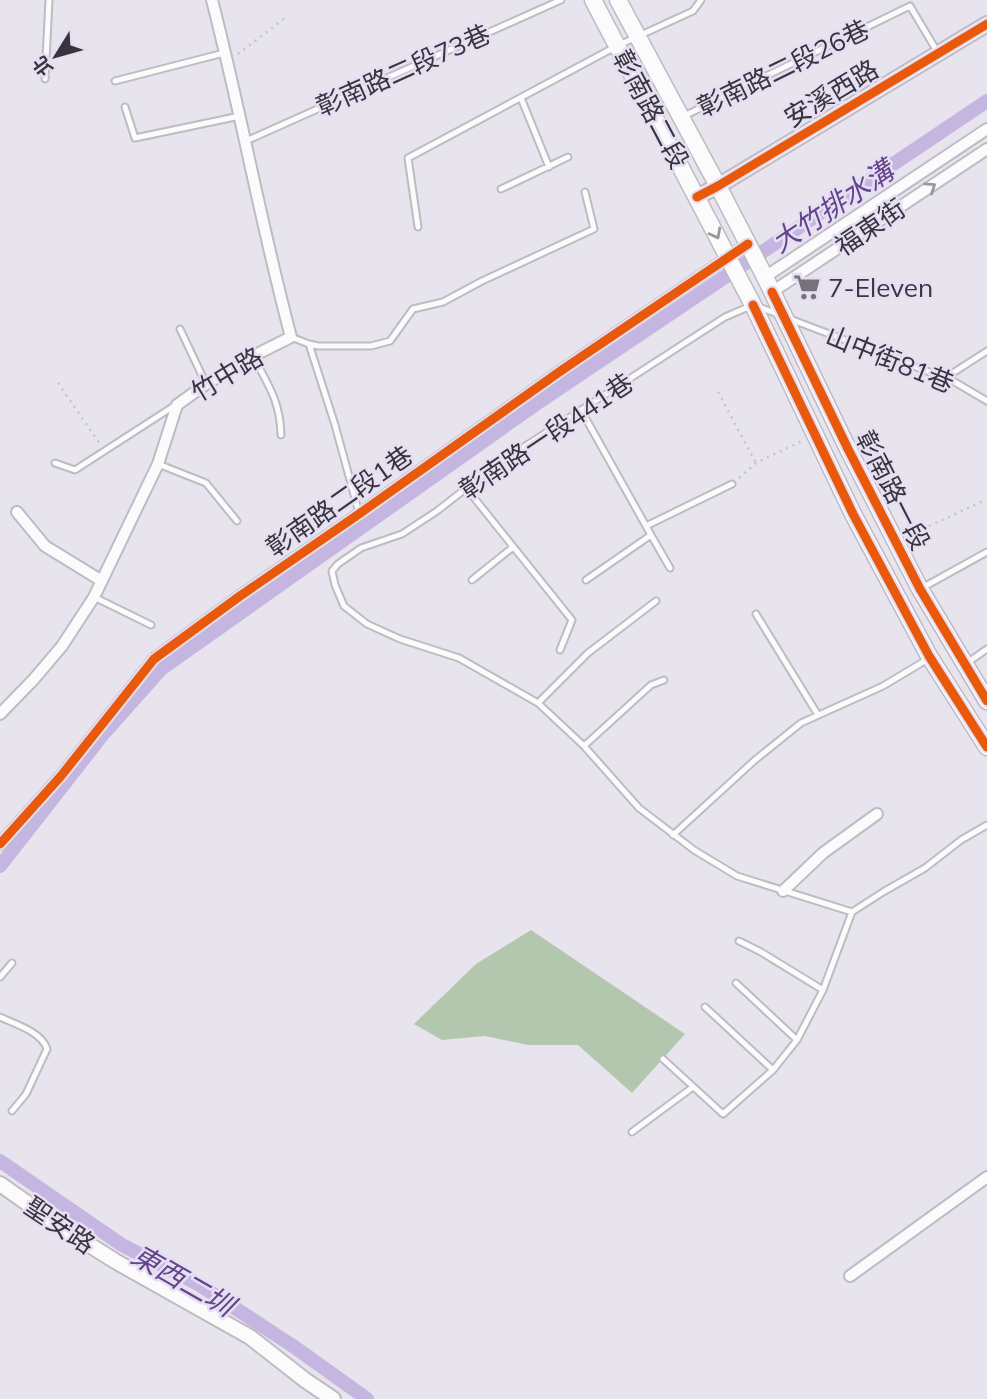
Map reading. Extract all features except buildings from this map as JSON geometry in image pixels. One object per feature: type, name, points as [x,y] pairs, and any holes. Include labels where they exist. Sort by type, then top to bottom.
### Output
[{"type":"main road","name":"彰南路二段","points":[[593,0],[743,285]]},
{"type":"main road","name":"彰南路二段","points":[[618,0],[765,277]]},
{"type":"main road","points":[[743,285],[765,277]]},
{"type":"main road","name":"彰南路一段","points":[[765,277],[848,449],[920,589],[987,701]]},
{"type":"main road","name":"彰南路一段","points":[[743,285],[853,514],[930,657],[987,747]]},
{"type":"main road","name":"福東街","points":[[753,304],[767,298],[772,292]]},
{"type":"street","name":"竹中路","points":[[0,715],[62,646],[94,597],[158,464],[177,405],[206,384],[291,337],[212,0]]},
{"type":"street","name":"安溪西路","points":[[697,197],[987,23]]},
{"type":"street","name":"福東街","points":[[765,277],[987,129]]},
{"type":"street","name":"福東街","points":[[772,292],[987,149]]},
{"type":"street","points":[[947,156],[956,170]]},
{"type":"street","points":[[870,207],[880,221]]},
{"type":"street","points":[[827,236],[836,250]]},
{"type":"street","name":"彰南路二段1巷","points":[[0,844],[61,776],[154,659],[562,370],[748,244]]},
{"type":"street","points":[[17,512],[44,546],[102,580]]},
{"type":"street","points":[[783,891],[823,853],[877,814]]},
{"type":"street","points":[[850,1276],[987,1177]]},
{"type":"street","name":"聖安路","points":[[0,1184],[115,1261],[250,1337],[304,1380],[333,1399]]},
{"type":"lane","points":[[45,79],[49,0]]},
{"type":"lane","name":"彰南路二段73巷","points":[[246,141],[561,0]]},
{"type":"lane","points":[[418,227],[408,158],[617,46],[693,11],[701,0]]},
{"type":"lane","name":"彰南路二段26巷","points":[[681,118],[910,6],[938,53]]},
{"type":"lane","points":[[115,81],[227,57]]},
{"type":"lane","points":[[521,98],[549,167]]},
{"type":"lane","points":[[125,107],[135,138],[240,116]]},
{"type":"lane","points":[[501,189],[568,157]]},
{"type":"lane","points":[[291,337],[318,346],[371,346],[390,341],[413,309],[443,302],[594,229],[585,192]]},
{"type":"lane","name":"山中街81巷","points":[[753,304],[953,381],[987,401]]},
{"type":"lane","name":"彰南路一段441巷","points":[[538,703],[459,658],[400,639],[367,624],[344,606],[332,571],[361,548],[402,534],[437,512],[496,465],[725,317],[753,304]]},
{"type":"lane","points":[[180,328],[206,384]]},
{"type":"lane","points":[[309,344],[359,514]]},
{"type":"lane","points":[[944,378],[987,351]]},
{"type":"lane","points":[[253,356],[276,400],[281,435]]},
{"type":"lane","points":[[55,463],[75,470],[177,405]]},
{"type":"lane","points":[[581,410],[670,568]]},
{"type":"lane","points":[[158,464],[206,483],[237,521]]},
{"type":"lane","points":[[646,526],[732,484]]},
{"type":"lane","points":[[467,489],[572,620],[560,650]]},
{"type":"lane","points":[[586,580],[651,535]]},
{"type":"lane","points":[[472,580],[513,547]]},
{"type":"lane","points":[[920,589],[987,552]]},
{"type":"lane","points":[[94,597],[151,625]]},
{"type":"lane","points":[[656,601],[588,653],[538,703],[584,746],[639,807],[694,850],[737,876],[852,912]]},
{"type":"lane","points":[[756,614],[818,715]]},
{"type":"lane","points":[[964,665],[987,649]]},
{"type":"lane","points":[[673,835],[755,760],[801,723],[883,686],[930,657]]},
{"type":"lane","points":[[584,746],[651,685],[664,680]]},
{"type":"lane","points":[[663,1059],[723,1114],[773,1070],[797,1040],[823,990],[852,912],[987,825]]},
{"type":"lane","points":[[739,941],[823,990]]},
{"type":"lane","points":[[0,977],[12,963]]},
{"type":"lane","points":[[736,983],[797,1040]]},
{"type":"lane","points":[[705,1007],[773,1070]]},
{"type":"lane","points":[[0,1017],[32,1032],[45,1043],[47,1049],[26,1094],[12,1111]]},
{"type":"lane","points":[[632,1132],[693,1087]]},
{"type":"path","points":[[227,57],[285,18]]},
{"type":"path","points":[[58,383],[105,451]]},
{"type":"path","points":[[718,392],[756,463]]},
{"type":"path","points":[[732,484],[756,463],[815,435]]},
{"type":"path","points":[[896,542],[983,501]]},
{"type":"green space","points":[[531,930],[685,1034],[632,1093],[578,1045],[528,1045],[485,1036],[442,1040],[414,1024],[476,964]]},
{"type":"waterway","name":"大竹排水溝","points":[[0,866],[104,733],[161,669],[536,404],[987,101]]},
{"type":"waterway","name":"東西二圳","points":[[0,1161],[122,1245],[198,1284],[293,1346],[367,1399]]},
{"type":"cycle path","points":[[697,197],[987,24]]},
{"type":"cycle path","points":[[0,844],[61,776],[154,659],[562,370],[748,244]]},
{"type":"cycle path","points":[[772,292],[920,589],[987,701]]},
{"type":"cycle path","points":[[753,305],[853,514],[929,656],[987,747]]},
{"type":"place","name":"7-Eleven","points":[[807,287]]}]
